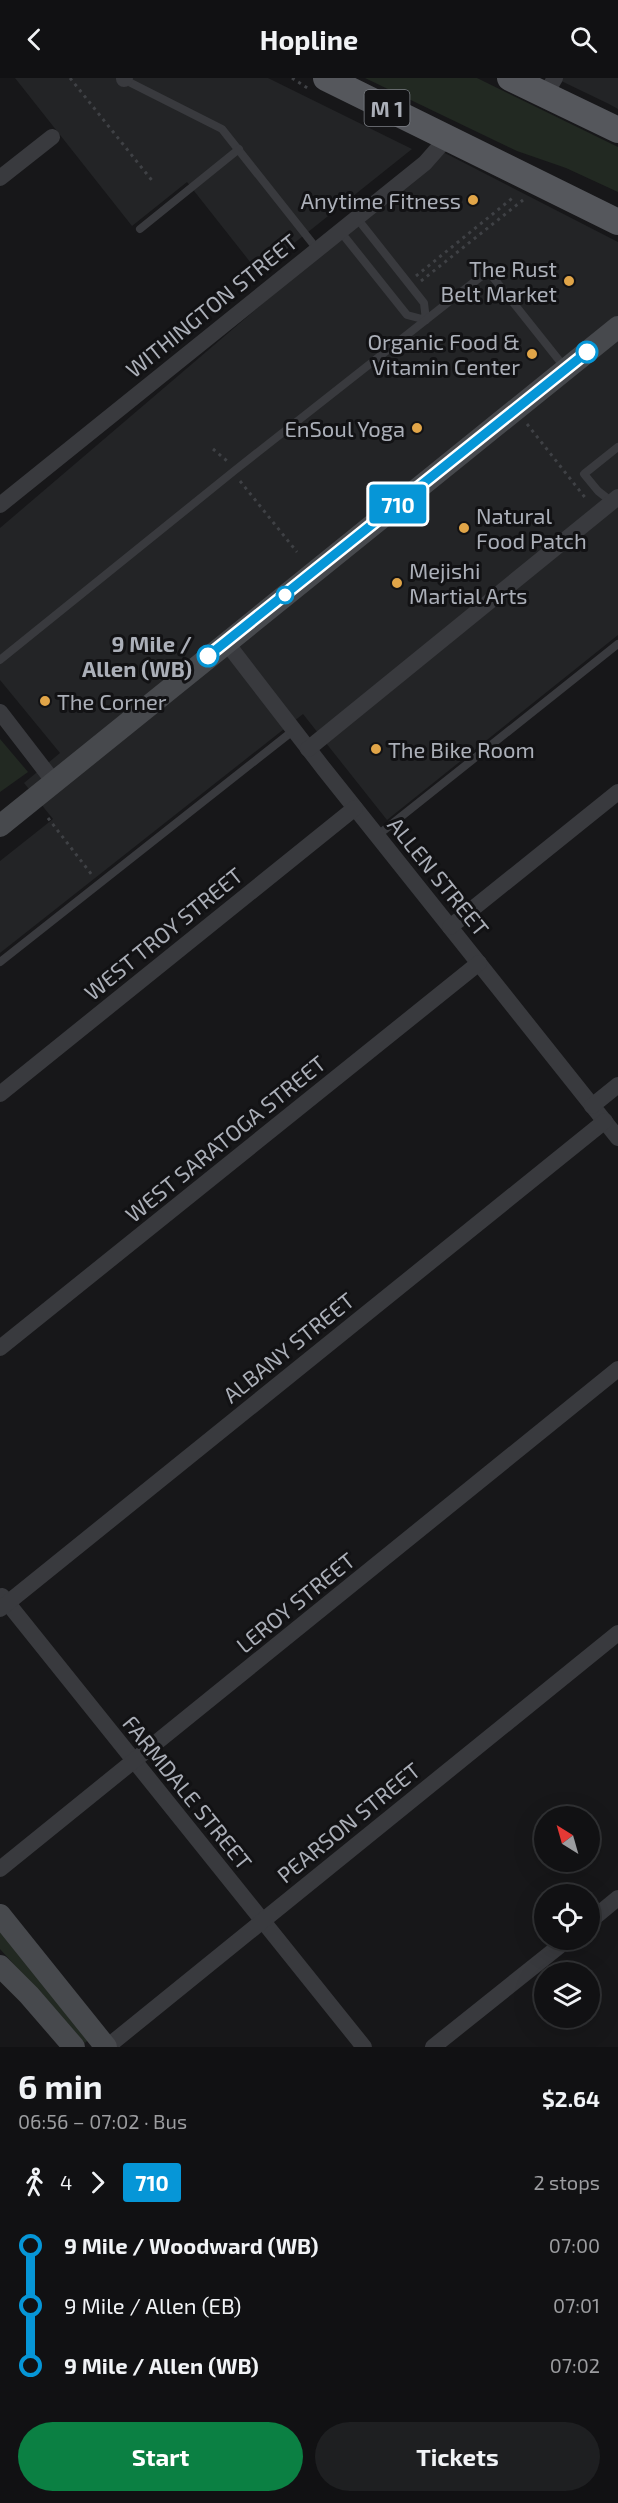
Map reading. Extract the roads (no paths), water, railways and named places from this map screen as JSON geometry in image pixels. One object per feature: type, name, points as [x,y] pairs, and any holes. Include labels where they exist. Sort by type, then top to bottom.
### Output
[{"type":"main road","name":"M 1","points":[[326,78],[618,222]]},
{"type":"main road","points":[[510,78],[550,86],[618,130]]},
{"type":"main road","points":[[0,826],[618,327]]},
{"type":"main road","points":[[0,1915],[106,2047]]},
{"type":"main road","points":[[0,1966],[29,1995],[74,2047]]},
{"type":"street","points":[[0,178],[52,137]]},
{"type":"street","name":"WITHINGTON STREET","points":[[0,505],[425,163],[447,138]]},
{"type":"street","points":[[308,748],[615,500]]},
{"type":"street","name":"ALLEN STREET","points":[[226,642],[618,1138]]},
{"type":"street","points":[[0,712],[54,782]]},
{"type":"street","points":[[450,927],[618,792]]},
{"type":"street","name":"WEST TROY STREET","points":[[0,1094],[355,807]]},
{"type":"street","name":"WEST SARATOGA STREET","points":[[0,1348],[479,963]]},
{"type":"street","points":[[592,1106],[618,1085]]},
{"type":"street","name":"ALBANY STREET","points":[[2,1602],[604,1121]]},
{"type":"street","name":"LEROY STREET","points":[[0,1869],[618,1369]]},
{"type":"street","name":"FARMDALE STREET","points":[[2,1602],[134,1761],[364,2047]]},
{"type":"street","name":"PEARSON STREET","points":[[106,2047],[618,1634]]},
{"type":"street","points":[[600,1913],[618,1898]]},
{"type":"street","points":[[433,2047],[554,1950]]},
{"type":"lane","points":[[123,78],[222,129],[317,249]]},
{"type":"lane","points":[[140,229],[238,149]]},
{"type":"lane","points":[[356,218],[424,303],[426,320]]},
{"type":"lane","points":[[340,231],[407,315],[426,320]]},
{"type":"lane","points":[[0,660],[234,471],[488,271],[566,369]]},
{"type":"lane","points":[[615,500],[598,491],[584,474],[618,447]]},
{"type":"lane","points":[[378,835],[618,645]]},
{"type":"lane","points":[[0,962],[294,730]]},
{"type":"place","name":"Anytime Fitness","points":[[473,200]]},
{"type":"place","name":"The Rust Belt Market","points":[[569,281]]},
{"type":"place","name":"Organic Food & Vitamin Center","points":[[532,354]]},
{"type":"place","name":"EnSoul Yoga","points":[[417,428]]},
{"type":"place","name":"Natural Food Patch","points":[[464,528]]},
{"type":"place","name":"Mejishi Martial Arts","points":[[397,583]]},
{"type":"place","name":"9 Mile / Allen (WB)","points":[[208,656]]},
{"type":"place","name":"The Corner","points":[[45,701]]},
{"type":"place","name":"The Bike Room","points":[[376,749]]}]
